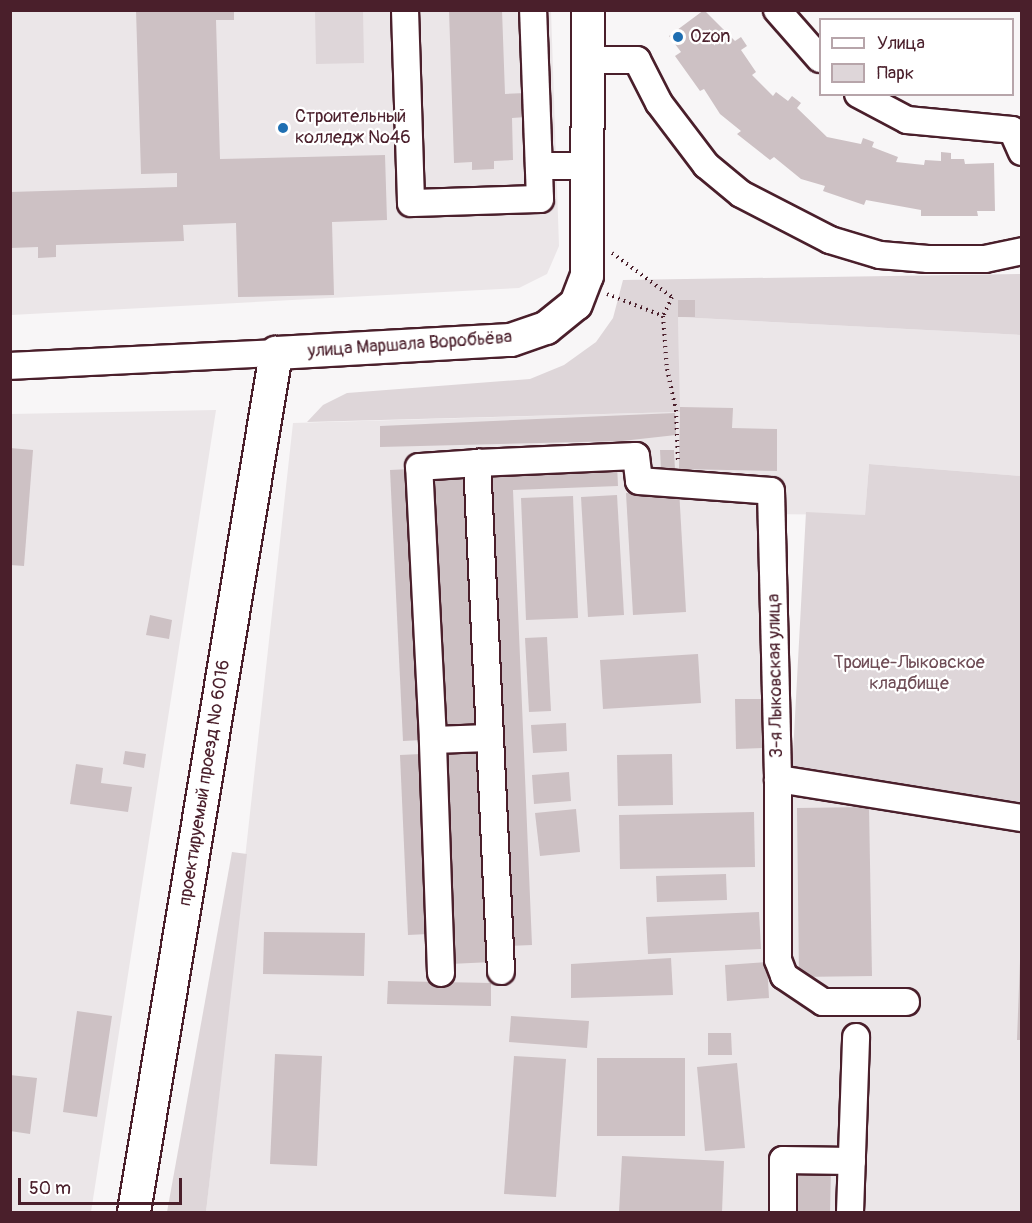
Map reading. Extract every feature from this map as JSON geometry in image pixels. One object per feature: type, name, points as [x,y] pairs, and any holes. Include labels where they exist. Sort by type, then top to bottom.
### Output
[{"type":"main road","name":"улица Маршала Воробьёва","points":[[276,353],[491,342],[530,335],[563,317],[576,304],[587,276],[589,235],[588,10]]},
{"type":"main road","name":"проектируемый проезд № 6016","points":[[134,1212],[276,353]]},
{"type":"street","points":[[405,10],[411,203],[540,199],[533,10]]},
{"type":"street","points":[[777,10],[819,58]]},
{"type":"street","points":[[588,60],[637,60],[658,103],[706,165],[741,194],[830,240],[880,255],[928,259],[985,259],[1022,251]]},
{"type":"street","points":[[862,96],[907,120],[1012,130],[1022,152]]},
{"type":"street","points":[[538,166],[589,166]]},
{"type":"street","name":"улица Маршала Воробьёва","points":[[10,366],[276,353]]},
{"type":"street","points":[[441,973],[433,740],[419,466],[636,456],[639,481],[679,484]]},
{"type":"street","points":[[477,463],[501,971]]},
{"type":"street","name":"3-я Лыковская улица","points":[[679,484],[771,490],[778,779],[1022,818]]},
{"type":"street","points":[[433,740],[489,738]]},
{"type":"street","points":[[778,779],[778,960],[784,976],[823,1002],[906,1002]]},
{"type":"street","points":[[850,1212],[856,1037]]},
{"type":"street","points":[[783,1212],[783,1160],[852,1161]]},
{"type":"path","points":[[589,235],[672,297],[663,316],[667,369],[676,410],[679,484]]},
{"type":"path","points":[[624,298],[663,316]]},
{"type":"shaded area","name":"Строительный колледж №46","points":[[11,11],[551,11],[559,246],[547,274],[519,288],[11,315]]},
{"type":"shaded area","points":[[678,317],[1021,335],[1021,476],[869,464],[865,515],[762,514],[762,699],[765,787],[1021,827],[1021,1212],[206,1212],[293,423],[679,412]]},
{"type":"shaded area","points":[[216,410],[91,1212],[11,1212],[10,414]]},
{"type":"green space","points":[[315,11],[363,11],[364,63],[316,64]]},
{"type":"green space","points":[[1021,274],[1021,335],[678,317],[680,412],[307,422],[323,405],[347,393],[530,379],[564,365],[596,342],[613,318],[623,280]]},
{"type":"green space","name":"Троице-Лыковское кладбище","points":[[869,464],[1021,476],[1021,805],[792,772],[806,512],[865,515]]},
{"type":"green space","points":[[232,852],[247,854],[206,1212],[167,1212]]},
{"type":"building","points":[[136,10],[234,10],[234,20],[216,20],[220,159],[385,155],[387,220],[332,222],[334,295],[238,297],[236,223],[183,225],[184,241],[56,245],[56,257],[38,258],[38,247],[10,248],[10,192],[177,187],[177,173],[141,174]]},
{"type":"building","points":[[449,10],[502,10],[505,94],[526,93],[526,117],[512,118],[513,160],[494,161],[494,169],[472,170],[472,162],[454,163]]},
{"type":"building","points":[[704,10],[735,41],[741,37],[747,46],[741,50],[756,72],[752,75],[773,96],[776,92],[788,101],[792,96],[801,103],[797,108],[827,137],[861,144],[863,138],[874,142],[872,147],[898,157],[896,162],[924,165],[925,160],[941,161],[941,152],[951,153],[951,159],[964,159],[965,164],[994,163],[995,211],[977,211],[978,216],[921,216],[921,210],[866,200],[864,205],[823,191],[825,186],[801,179],[774,157],[770,160],[737,134],[741,131],[720,114],[704,89],[700,91],[675,56],[681,52],[669,36]]},
{"type":"building","points":[[678,300],[695,300],[695,317],[678,317]]},
{"type":"building","points":[[680,407],[733,408],[732,428],[777,429],[777,471],[679,469]]},
{"type":"building","points":[[675,413],[676,435],[622,441],[380,447],[380,426]]},
{"type":"building","points":[[10,448],[33,450],[24,566],[10,565]]},
{"type":"building","points":[[660,450],[674,450],[675,470],[661,470]]},
{"type":"building","points":[[617,464],[618,486],[513,490],[532,945],[507,946],[488,469]]},
{"type":"building","points":[[410,469],[423,740],[403,741],[390,470]]},
{"type":"building","points":[[469,474],[483,731],[442,733],[428,477]]},
{"type":"building","points":[[679,489],[686,612],[633,615],[626,493]]},
{"type":"building","points":[[617,495],[624,615],[588,617],[581,497]]},
{"type":"building","points":[[573,496],[578,618],[526,620],[521,498]]},
{"type":"building","points":[[150,615],[172,620],[169,639],[146,635]]},
{"type":"building","points":[[547,637],[551,711],[529,712],[525,638]]},
{"type":"building","points":[[698,654],[701,703],[603,709],[600,660]]},
{"type":"building","points":[[735,699],[762,699],[763,748],[736,749]]},
{"type":"building","points":[[566,723],[567,751],[533,753],[531,725]]},
{"type":"building","points":[[483,750],[492,962],[450,964],[441,752]]},
{"type":"building","points":[[125,751],[146,754],[144,768],[123,764]]},
{"type":"building","points":[[421,754],[428,934],[408,935],[400,755]]},
{"type":"building","points":[[672,754],[673,805],[618,806],[617,755]]},
{"type":"building","points":[[76,764],[103,768],[101,783],[132,787],[128,812],[70,804]]},
{"type":"building","points":[[569,772],[571,801],[534,804],[532,775]]},
{"type":"building","points":[[869,807],[872,976],[799,977],[797,808]]},
{"type":"building","points":[[576,809],[580,852],[540,856],[535,813]]},
{"type":"building","points":[[754,812],[755,867],[620,869],[619,815]]},
{"type":"building","points":[[726,874],[727,900],[657,902],[656,876]]},
{"type":"building","points":[[759,912],[761,949],[648,954],[646,917]]},
{"type":"building","points":[[264,932],[365,933],[364,976],[263,974]]},
{"type":"building","points":[[671,958],[673,995],[571,998],[571,964]]},
{"type":"building","points":[[1020,960],[1022,960],[1022,1040],[1017,1040]]},
{"type":"building","points":[[767,962],[769,998],[727,1001],[725,965]]},
{"type":"building","points":[[388,981],[491,983],[491,1006],[387,1004]]},
{"type":"building","points":[[77,1011],[112,1016],[97,1117],[63,1112]]},
{"type":"building","points":[[511,1016],[589,1021],[587,1048],[509,1042]]},
{"type":"building","points":[[708,1033],[731,1033],[732,1055],[708,1055]]},
{"type":"building","points":[[275,1054],[322,1056],[317,1166],[270,1164]]},
{"type":"building","points":[[514,1056],[566,1059],[556,1197],[504,1194]]},
{"type":"building","points":[[597,1058],[685,1058],[685,1136],[597,1136]]},
{"type":"building","points":[[737,1063],[745,1148],[705,1151],[697,1067]]},
{"type":"building","points":[[10,1075],[37,1078],[30,1134],[10,1131]]},
{"type":"building","points":[[622,1156],[724,1161],[722,1212],[619,1212]]},
{"type":"building","points":[[796,1170],[831,1170],[830,1212],[795,1212]]},
{"type":"place","name":"Ozon","points":[[678,37]]},
{"type":"place","name":"Строительный колледж №46","points":[[283,128]]}]
